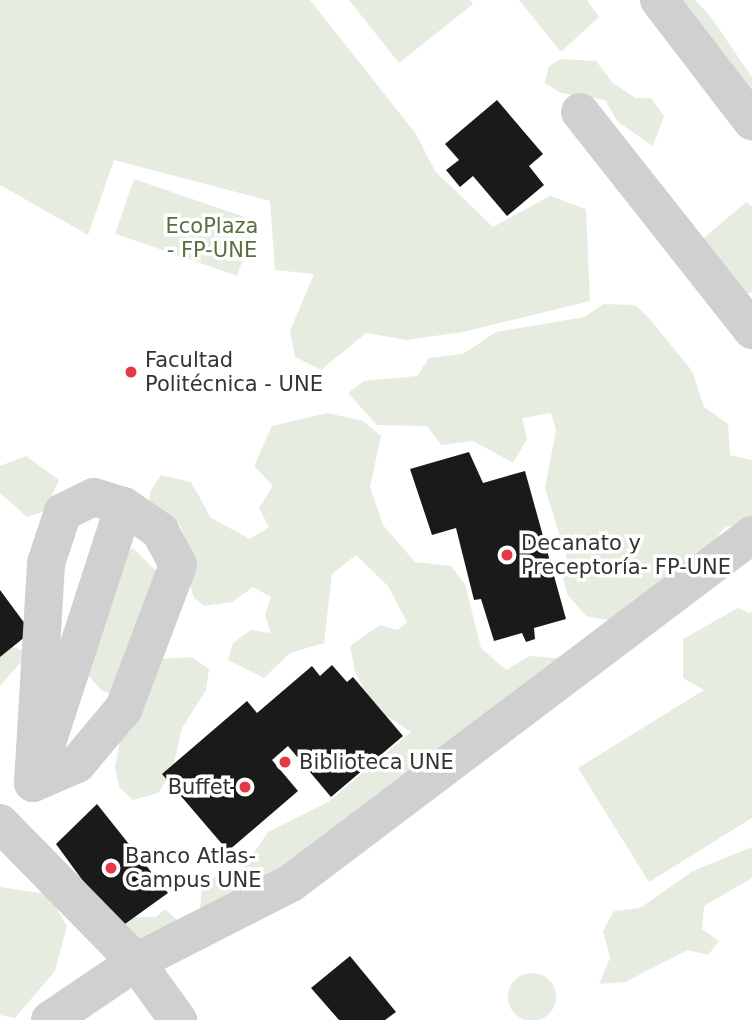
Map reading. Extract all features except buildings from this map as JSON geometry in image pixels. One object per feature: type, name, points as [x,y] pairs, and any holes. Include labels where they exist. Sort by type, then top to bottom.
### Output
[{"type":"lane","points":[[659,0],[752,121]]},
{"type":"lane","points":[[579,112],[752,330]]},
{"type":"lane","points":[[0,817],[33,783],[78,764],[97,747],[124,708],[168,604],[178,565],[160,531],[124,506],[94,497],[74,502],[63,512],[47,563],[33,783]]},
{"type":"lane","points":[[33,783],[124,506]]},
{"type":"lane","points":[[50,1020],[136,962],[291,883],[752,535]]},
{"type":"lane","points":[[0,823],[136,962],[178,1020]]},
{"type":"green space","points":[[0,0],[310,0],[416,134],[435,171],[493,227],[550,196],[586,209],[590,301],[463,332],[406,340],[366,333],[321,370],[295,357],[290,331],[314,274],[275,270],[270,201],[114,160],[88,235],[0,185]]},
{"type":"green space","points":[[349,0],[470,0],[473,4],[399,63]]},
{"type":"green space","points":[[519,0],[587,0],[599,17],[561,52]]},
{"type":"green space","points":[[671,0],[695,0],[710,16],[752,77],[752,104]]},
{"type":"green space","points":[[561,59],[596,61],[613,83],[636,98],[651,98],[664,116],[653,146],[618,122],[605,100],[561,93],[545,83],[549,66]]},
{"type":"green space","name":"EcoPlaza - FP-UNE","points":[[134,179],[256,221],[237,276],[115,234]]},
{"type":"green space","points":[[746,202],[752,206],[752,292],[740,296],[698,243]]},
{"type":"green space","points":[[604,304],[635,305],[649,318],[692,371],[704,407],[728,424],[730,455],[752,460],[752,519],[724,528],[703,556],[618,622],[586,616],[567,594],[563,577],[571,572],[545,488],[556,430],[551,413],[522,418],[527,439],[513,463],[473,441],[441,445],[427,426],[377,425],[348,393],[364,381],[417,376],[429,358],[463,354],[496,332],[584,317]]},
{"type":"green space","points":[[327,413],[363,421],[381,436],[370,487],[383,525],[415,562],[451,566],[465,584],[481,648],[506,670],[530,656],[569,659],[298,865],[245,884],[217,907],[200,910],[202,881],[242,870],[268,832],[328,802],[411,732],[374,708],[355,672],[350,646],[380,625],[398,630],[407,622],[388,586],[356,555],[332,574],[324,643],[290,653],[264,678],[228,660],[233,643],[251,630],[271,633],[265,615],[271,597],[253,587],[232,602],[204,606],[194,598],[181,557],[186,540],[180,525],[148,517],[150,492],[161,475],[191,482],[211,518],[250,539],[269,527],[259,508],[273,486],[254,466],[272,426]]},
{"type":"green space","points":[[26,456],[59,480],[45,511],[27,517],[0,493],[0,466]]},
{"type":"green space","points":[[133,548],[159,574],[147,660],[192,657],[209,669],[206,690],[182,728],[172,772],[158,793],[133,800],[119,787],[115,767],[128,698],[102,691],[74,659],[93,581]]},
{"type":"green space","points":[[738,608],[751,614],[752,608],[752,818],[649,882],[578,768],[704,690],[683,678],[683,639]]},
{"type":"green space","points":[[6,644],[29,653],[0,686],[0,649]]},
{"type":"green space","points":[[752,847],[752,878],[704,906],[702,929],[719,941],[708,955],[688,950],[625,982],[599,984],[610,958],[603,931],[614,911],[640,908],[693,871]]},
{"type":"green space","points":[[0,887],[48,894],[67,926],[55,971],[15,1018],[0,1015]]},
{"type":"green space","points":[[165,909],[179,922],[143,947],[114,931],[122,917],[156,917]]},
{"type":"green space","points":[[532,973],[549,980],[556,997],[549,1014],[532,1021],[515,1014],[508,997],[515,980]]},
{"type":"place","name":"Facultad Politécnica - UNE","points":[[131,372]]},
{"type":"place","name":"Decanato y Preceptoría- FP-UNE","points":[[507,555]]},
{"type":"place","name":"Biblioteca UNE","points":[[285,762]]},
{"type":"place","name":"Buffet","points":[[245,787]]},
{"type":"place","name":"Banco Atlas- Campus UNE","points":[[111,868]]}]
